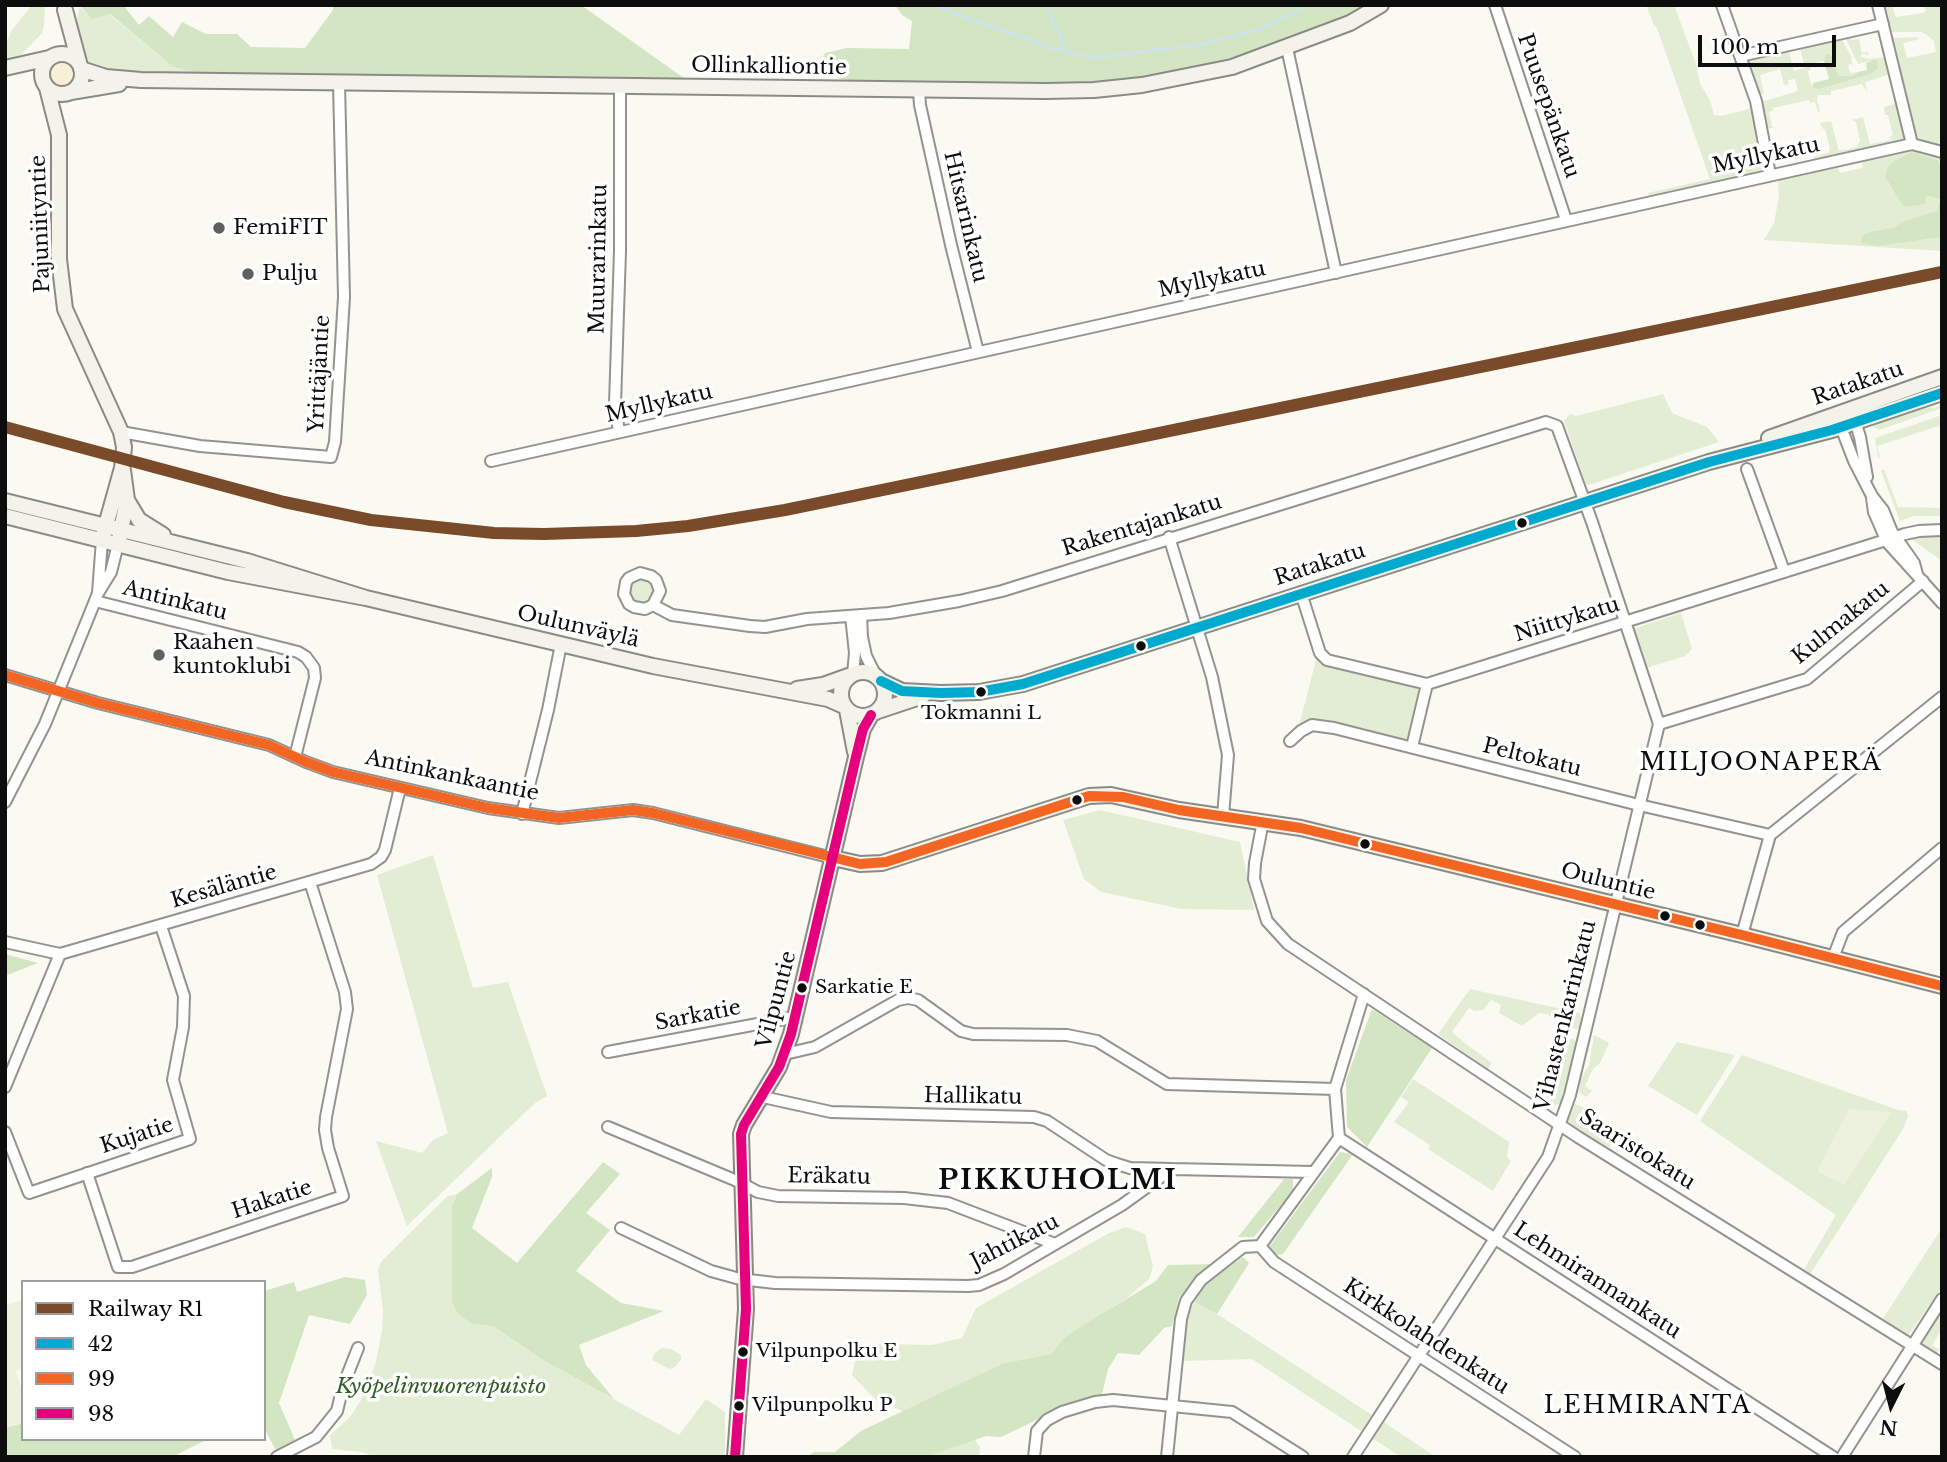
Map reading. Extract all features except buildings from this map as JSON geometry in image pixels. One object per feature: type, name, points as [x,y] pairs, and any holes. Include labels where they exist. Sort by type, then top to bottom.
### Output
[{"type":"street","name":"Ollinkalliontie","points":[[80,66],[106,77],[141,80],[1045,91],[1130,86],[1232,67],[1350,23],[1381,5]]},
{"type":"street","name":"Puusepänkatu","points":[[1494,5],[1566,220]]},
{"type":"street","points":[[1722,5],[1756,102],[1770,175]]},
{"type":"street","points":[[1878,5],[1912,144]]},
{"type":"street","points":[[44,84],[41,69],[63,34],[65,8]]},
{"type":"street","points":[[5,70],[31,74],[55,93],[69,93],[81,81],[80,66],[65,8]]},
{"type":"street","points":[[1740,56],[1883,24]]},
{"type":"street","points":[[1287,48],[1336,273]]},
{"type":"street","points":[[5,70],[66,54],[80,66]]},
{"type":"street","name":"Ollinkalliontie","points":[[69,93],[141,80]]},
{"type":"street","name":"Yrittäjäntie","points":[[121,432],[200,446],[331,457],[335,442],[344,297],[339,83]]},
{"type":"street","name":"Pajuniityntie","points":[[44,84],[59,135]]},
{"type":"street","name":"Muurarinkatu","points":[[619,432],[615,404],[620,251],[620,85]]},
{"type":"street","name":"Hitsarinkatu","points":[[919,90],[951,245],[978,352]]},
{"type":"street","name":"Pajuniityntie","points":[[69,93],[59,135],[60,259],[65,309],[121,432],[124,447],[122,468],[104,533]]},
{"type":"street","name":"Myllykatu","points":[[491,461],[1912,144],[1942,152]]},
{"type":"street","name":"Ratakatu","points":[[1854,416],[1942,377]]},
{"type":"street","name":"Ratakatu","points":[[879,679],[902,691],[941,693],[979,692],[1023,684],[1709,462],[1792,429],[1838,421],[1942,393]]},
{"type":"street","points":[[1854,416],[1868,484],[1872,496],[1883,510],[1890,539],[1910,570],[1942,604]]},
{"type":"street","points":[[1838,421],[1854,461],[1868,484]]},
{"type":"street","name":"Rakentajankatu","points":[[653,605],[672,615],[765,627],[795,621],[916,609],[1002,591],[1546,422],[1557,426],[1585,501]]},
{"type":"street","name":"Pajuniityntie","points":[[120,537],[127,500],[122,468]]},
{"type":"street","points":[[1747,469],[1784,571]]},
{"type":"street","points":[[127,500],[135,515],[150,529],[199,545],[213,553]]},
{"type":"street","name":"Oulunväylä","points":[[5,501],[257,578],[349,593]]},
{"type":"street","points":[[1585,501],[1659,724]]},
{"type":"street","name":"Oulunväylä","points":[[5,516],[104,533]]},
{"type":"street","name":"Niittykatu","points":[[1427,684],[1890,539],[1919,531],[1942,530]]},
{"type":"street","points":[[96,597],[104,533]]},
{"type":"street","points":[[5,803],[59,691],[96,597],[111,572],[120,537]]},
{"type":"street","name":"Oulunväylä","points":[[120,537],[213,553],[366,598],[701,677],[828,699],[845,708]]},
{"type":"street","points":[[1169,537],[1212,677],[1228,755],[1223,816]]},
{"type":"street","name":"Kulmakatu","points":[[1659,724],[1807,679],[1920,578]]},
{"type":"street","points":[[1301,593],[1320,653],[1327,660],[1427,684],[1412,747]]},
{"type":"street","name":"Antinkatu","points":[[96,597],[298,652],[306,657],[314,668],[315,678],[295,757]]},
{"type":"street","points":[[851,675],[855,653],[856,616]]},
{"type":"street","points":[[856,616],[866,656],[879,679],[885,694],[882,706],[874,713],[861,716],[845,708],[840,693],[851,675],[865,672],[879,679]]},
{"type":"street","points":[[522,814],[561,644]]},
{"type":"street","name":"Antinkankaantie","points":[[5,675],[243,738],[276,748],[333,772],[400,788],[522,814],[559,818],[633,810],[653,813],[860,864],[882,863],[1077,799],[1100,794],[1178,810],[1263,821]]},
{"type":"street","name":"Oulunväylä","points":[[782,691],[823,685],[851,675]]},
{"type":"street","name":"Ratakatu","points":[[874,713],[913,698],[941,693]]},
{"type":"street","points":[[1742,935],[1770,835],[1942,697]]},
{"type":"street","name":"Vilpuntie","points":[[845,708],[856,757]]},
{"type":"street","name":"Vilpuntie","points":[[735,1457],[745,1340],[746,1280],[741,1134],[785,1054],[863,729],[874,713]]},
{"type":"street","name":"Vihastenkarinkatu","points":[[1353,1457],[1548,1157],[1570,1095],[1659,724]]},
{"type":"street","name":"Peltokatu","points":[[1290,741],[1306,727],[1321,726],[1770,835]]},
{"type":"street","name":"Kesäläntie","points":[[5,942],[60,954],[372,864],[385,850],[400,788]]},
{"type":"street","name":"Ouluntie","points":[[1263,821],[1742,935],[1942,986]]},
{"type":"street","name":"Saaristokatu","points":[[1263,821],[1254,874],[1266,921],[1288,944],[1558,1123],[1942,1363]]},
{"type":"street","points":[[1833,958],[1843,932],[1942,848]]},
{"type":"street","name":"Hakatie","points":[[87,1173],[118,1267],[132,1267],[343,1196],[325,1130],[347,1009],[345,992],[310,882]]},
{"type":"street","name":"Kujatie","points":[[5,1132],[29,1193],[190,1139],[173,1080],[183,1027],[184,996],[161,926]]},
{"type":"street","points":[[5,1087],[60,954]]},
{"type":"street","points":[[1167,1457],[1181,1318],[1186,1301],[1200,1280],[1243,1247],[1260,1245],[1339,1138],[1335,1089],[1364,994]]},
{"type":"street","points":[[785,1054],[815,1047],[898,1000],[908,998],[918,1000],[961,1031],[973,1034],[1067,1035],[1097,1041],[1167,1084],[1335,1089]]},
{"type":"street","name":"Sarkatie","points":[[608,1052],[795,1017]]},
{"type":"street","name":"Hallikatu","points":[[763,1097],[831,1112],[1034,1117],[1047,1121],[1106,1160],[1130,1168],[1172,1170]]},
{"type":"street","name":"Eräkatu","points":[[608,1127],[758,1192],[778,1196],[904,1198],[948,1203],[1055,1244]]},
{"type":"street","name":"Lehmirannankatu","points":[[1339,1138],[1833,1457]]},
{"type":"street","points":[[1172,1170],[1313,1172]]},
{"type":"street","name":"Jahtikatu","points":[[621,1228],[711,1271],[746,1280],[951,1286],[979,1284],[1004,1274],[1122,1205],[1172,1170]]},
{"type":"street","name":"Kirkkolahdenkatu","points":[[1260,1245],[1274,1262],[1575,1457]]},
{"type":"street","points":[[1842,1457],[1942,1299]]},
{"type":"street","points":[[277,1457],[316,1437],[337,1411],[343,1386],[358,1348]]},
{"type":"street","points":[[1034,1457],[1037,1431],[1047,1420],[1062,1412],[1095,1402],[1113,1400],[1232,1412],[1303,1457]]},
{"type":"green space","points":[[32,5],[45,5],[42,33],[22,54],[5,61],[5,46],[12,30]]},
{"type":"green space","points":[[79,5],[123,5],[139,25],[149,16],[173,37],[182,22],[206,34],[237,34],[251,47],[305,48],[333,10],[333,5],[581,5],[688,81],[204,75],[173,67],[110,14],[92,19]]},
{"type":"green space","points":[[895,5],[1369,5],[1323,28],[1227,62],[1112,85],[867,82],[840,79],[818,64],[825,53],[847,48],[909,49],[912,21],[902,15]]},
{"type":"green space","points":[[1646,5],[1674,5],[1696,64],[1700,84],[1710,100],[1714,115],[1721,116],[1753,108],[1763,167],[1760,172],[1649,198],[1648,193],[1710,179],[1657,28]]},
{"type":"green space","points":[[1883,5],[1892,5],[1896,17],[1923,13],[1926,11],[1924,5],[1942,5],[1942,149],[1923,143],[1915,133],[1892,42],[1893,38],[1920,39],[1903,43],[1907,58],[1936,52],[1934,41],[1921,32],[1891,32]]},
{"type":"green space","points":[[79,7],[92,18],[109,14],[173,67],[204,75],[97,72],[84,63],[75,32]]},
{"type":"green space","points":[[1840,36],[1851,56],[1852,64],[1848,65],[1850,73],[1858,72],[1852,76],[1837,76],[1834,66],[1824,58],[1824,61],[1804,66],[1800,47],[1807,45],[1809,48],[1809,44]]},
{"type":"green space","points":[[1850,36],[1851,40],[1859,39],[1862,53],[1868,52],[1869,55],[1861,54],[1861,57],[1887,57],[1891,72],[1865,82],[1867,93],[1862,84],[1831,91],[1831,95],[1818,95],[1818,112],[1815,102],[1810,103],[1809,100],[1773,108],[1773,111],[1769,112],[1772,127],[1776,128],[1765,128],[1761,102],[1798,91],[1795,79],[1788,80],[1789,84],[1784,85],[1780,69],[1760,75],[1764,94],[1758,94],[1745,63],[1747,58],[1788,48],[1794,71],[1810,66],[1811,70],[1808,71],[1811,84],[1820,89],[1868,75],[1872,60],[1858,64],[1845,37]]},
{"type":"green space","points":[[1826,53],[1832,56],[1838,76],[1852,76],[1867,70],[1866,63],[1872,60],[1877,60],[1878,68],[1868,75],[1820,89],[1813,88],[1813,83],[1829,79],[1824,61]]},
{"type":"green space","points":[[1898,104],[1905,137],[1903,139],[1814,160],[1814,157],[1828,153],[1830,149],[1825,129],[1820,123],[1831,121],[1839,151],[1858,147],[1860,142],[1856,122],[1852,120],[1863,117],[1870,144],[1891,140],[1890,136],[1893,135],[1884,107]]},
{"type":"green space","points":[[1910,149],[1942,157],[1942,168],[1938,160],[1912,152],[1888,183],[1898,199],[1931,196],[1940,200],[1937,212],[1907,220],[1892,228],[1873,231],[1878,246],[1942,237],[1942,251],[1764,240],[1774,223],[1780,177],[1837,165],[1840,173],[1863,168],[1861,160]]},
{"type":"green space","points":[[1912,152],[1938,160],[1942,168],[1942,237],[1878,246],[1861,243],[1862,236],[1873,231],[1892,228],[1907,220],[1937,211],[1940,200],[1931,196],[1926,196],[1925,204],[1905,207],[1885,177],[1887,168],[1893,162]]},
{"type":"green space","points":[[1663,394],[1672,413],[1707,427],[1719,442],[1586,484],[1564,421],[1570,414],[1576,416]]},
{"type":"green space","points":[[1942,404],[1942,408],[1879,430],[1873,427],[1877,422],[1910,412],[1932,407],[1934,409]]},
{"type":"green space","points":[[1942,415],[1942,425],[1877,446],[1878,458],[1875,438]]},
{"type":"green space","points":[[1884,469],[1898,507],[1942,508],[1942,516],[1914,516],[1900,521],[1881,471]]},
{"type":"green space","points":[[1923,535],[1942,536],[1942,561],[1910,538]]},
{"type":"green space","points":[[641,578],[650,582],[654,591],[650,600],[641,604],[632,600],[628,591],[632,582]]},
{"type":"green space","points":[[1681,613],[1692,649],[1685,656],[1646,668],[1633,629]]},
{"type":"green space","points":[[1317,656],[1325,664],[1416,685],[1420,696],[1407,738],[1403,741],[1328,722],[1309,720],[1299,726]]},
{"type":"green space","points":[[1100,810],[1240,842],[1254,910],[1182,909],[1101,892],[1084,879],[1063,820]]},
{"type":"green space","points":[[433,855],[473,988],[508,982],[547,1096],[535,1103],[407,1226],[376,1141],[422,1153],[433,1140],[448,1133],[377,875]]},
{"type":"green space","points":[[5,954],[38,963],[5,976]]},
{"type":"green space","points":[[1470,989],[1580,1013],[1579,1029],[1568,1028],[1547,1014],[1539,1013],[1522,1026],[1499,1013],[1501,1005],[1491,1000],[1483,1010],[1475,1011],[1469,1008],[1452,1032],[1492,1063],[1488,1069],[1438,1034]]},
{"type":"green space","points":[[1372,1009],[1432,1048],[1367,1147],[1347,1127],[1346,1080]]},
{"type":"green space","points":[[1594,1035],[1609,1043],[1585,1086],[1592,1091],[1586,1097],[1580,1093],[1579,1082],[1589,1065]]},
{"type":"green space","points":[[1569,1039],[1574,1039],[1576,1043],[1560,1104],[1548,1106],[1538,1100],[1535,1091],[1540,1084],[1546,1085],[1567,1048],[1564,1045]]},
{"type":"green space","points":[[1677,1042],[1735,1055],[1697,1115],[1648,1086]]},
{"type":"green space","points":[[1742,1055],[1907,1111],[1903,1129],[1809,1276],[1803,1271],[1836,1215],[1700,1121]]},
{"type":"green space","points":[[1413,1079],[1509,1142],[1507,1157],[1511,1161],[1493,1191],[1428,1149],[1430,1145],[1394,1122],[1409,1102],[1401,1097]]},
{"type":"green space","points":[[1573,1103],[1587,1109],[1584,1118],[1615,1140],[1609,1147],[1573,1127],[1568,1121],[1569,1105]]},
{"type":"green space","points":[[1849,1109],[1892,1112],[1844,1185],[1817,1171]]},
{"type":"green space","points":[[1340,1152],[1353,1154],[1283,1254],[1275,1256],[1269,1247]]},
{"type":"green space","points":[[603,1162],[620,1174],[586,1213],[610,1230],[576,1271],[621,1303],[664,1311],[579,1345],[586,1365],[614,1399],[546,1362],[493,1326],[472,1324],[458,1314],[452,1302],[452,1206],[457,1194],[492,1168],[492,1177],[472,1228],[517,1263]]},
{"type":"green space","points":[[1284,1179],[1293,1179],[1293,1191],[1254,1237],[1238,1237]]},
{"type":"green space","name":"Kyöpelinvuorenpuisto","points":[[457,1194],[452,1206],[452,1302],[458,1314],[472,1324],[493,1326],[546,1362],[679,1435],[706,1399],[725,1412],[725,1457],[376,1457],[362,1452],[332,1449],[330,1435],[350,1417],[361,1400],[376,1362],[383,1312],[378,1269],[381,1262],[448,1196]]},
{"type":"green space","points":[[1126,1227],[1145,1234],[1153,1267],[1149,1279],[1127,1298],[1063,1339],[1051,1354],[1004,1363],[904,1412],[874,1398],[852,1375],[856,1358],[875,1344],[932,1345],[962,1338],[976,1308],[1109,1233]]},
{"type":"green space","points":[[1942,1228],[1942,1287],[1907,1337],[1882,1320]]},
{"type":"green space","points":[[1243,1257],[1249,1263],[1217,1314],[1194,1302],[1204,1285]]},
{"type":"green space","points":[[1217,1264],[1179,1297],[1172,1326],[1164,1328],[1139,1355],[1118,1353],[1108,1369],[1102,1394],[1053,1412],[1001,1437],[986,1436],[926,1457],[807,1457],[814,1452],[835,1452],[861,1431],[1004,1363],[1051,1354],[1063,1339],[1080,1327],[1156,1281],[1168,1265]]},
{"type":"green space","points":[[345,1277],[365,1280],[367,1295],[350,1324],[309,1315],[279,1403],[295,1440],[277,1452],[266,1432],[266,1290],[294,1282],[297,1292]]},
{"type":"green space","points":[[21,1301],[21,1369],[16,1371],[21,1388],[21,1424],[5,1428],[5,1305]]},
{"type":"green space","points":[[1194,1302],[1217,1314],[1372,1415],[1361,1431],[1252,1359],[1183,1361],[1186,1324]]},
{"type":"green space","points":[[1942,1309],[1942,1329],[1932,1345],[1940,1350],[1936,1354],[1921,1342]]},
{"type":"green space","points":[[662,1348],[671,1349],[681,1355],[681,1360],[675,1367],[669,1369],[652,1360],[655,1353]]},
{"type":"green space","points":[[1383,1422],[1436,1457],[1401,1457],[1372,1438]]},
{"type":"green space","points":[[21,1424],[21,1441],[204,1441],[172,1457],[5,1457],[5,1428]]},
{"type":"green space","points":[[974,1439],[980,1447],[979,1457],[926,1457]]},
{"type":"sand","points":[[62,60],[73,66],[76,75],[71,85],[59,89],[50,83],[47,73],[51,65]]},
{"type":"waterway","points":[[932,5],[1051,48],[1094,58],[1203,44],[1260,29],[1309,5]]},
{"type":"waterway","points":[[1045,5],[1068,52]]},
{"type":"rail line","name":"R1","points":[[5,427],[284,502],[371,520],[494,533],[636,531],[688,526],[785,510],[1942,272]]},
{"type":"transit line","name":"42","points":[[881,681],[902,691],[941,693],[979,692],[1023,684],[1709,462],[1832,430],[1942,393]]},
{"type":"transit line","name":"99","points":[[5,675],[98,703],[269,745],[333,772],[488,808],[559,818],[633,810],[653,813],[860,864],[886,862],[1089,796],[1123,797],[1179,810],[1301,828],[1942,986]]},
{"type":"transit line","name":"98","points":[[735,1457],[746,1309],[741,1134],[779,1067],[791,1034],[863,729],[871,715]]},
{"type":"place","name":"FemiFIT","points":[[219,228]]},
{"type":"place","name":"Pulju","points":[[248,274]]},
{"type":"place","name":"Raahen kuntoklubi","points":[[159,655]]},
{"type":"place","name":"Tokmanni L","points":[[981,692]]},
{"type":"place","name":"Sarkatie E","points":[[802,988]]},
{"type":"place","name":"Vilpunpolku E","points":[[743,1352]]},
{"type":"place","name":"Vilpunpolku P","points":[[739,1406]]},
{"type":"district","name":"MILJOONAPERÄ","points":[[1761,763]]},
{"type":"district","name":"PIKKUHOLMI","points":[[1058,1181]]},
{"type":"district","name":"LEHMIRANTA","points":[[1648,1406]]}]
